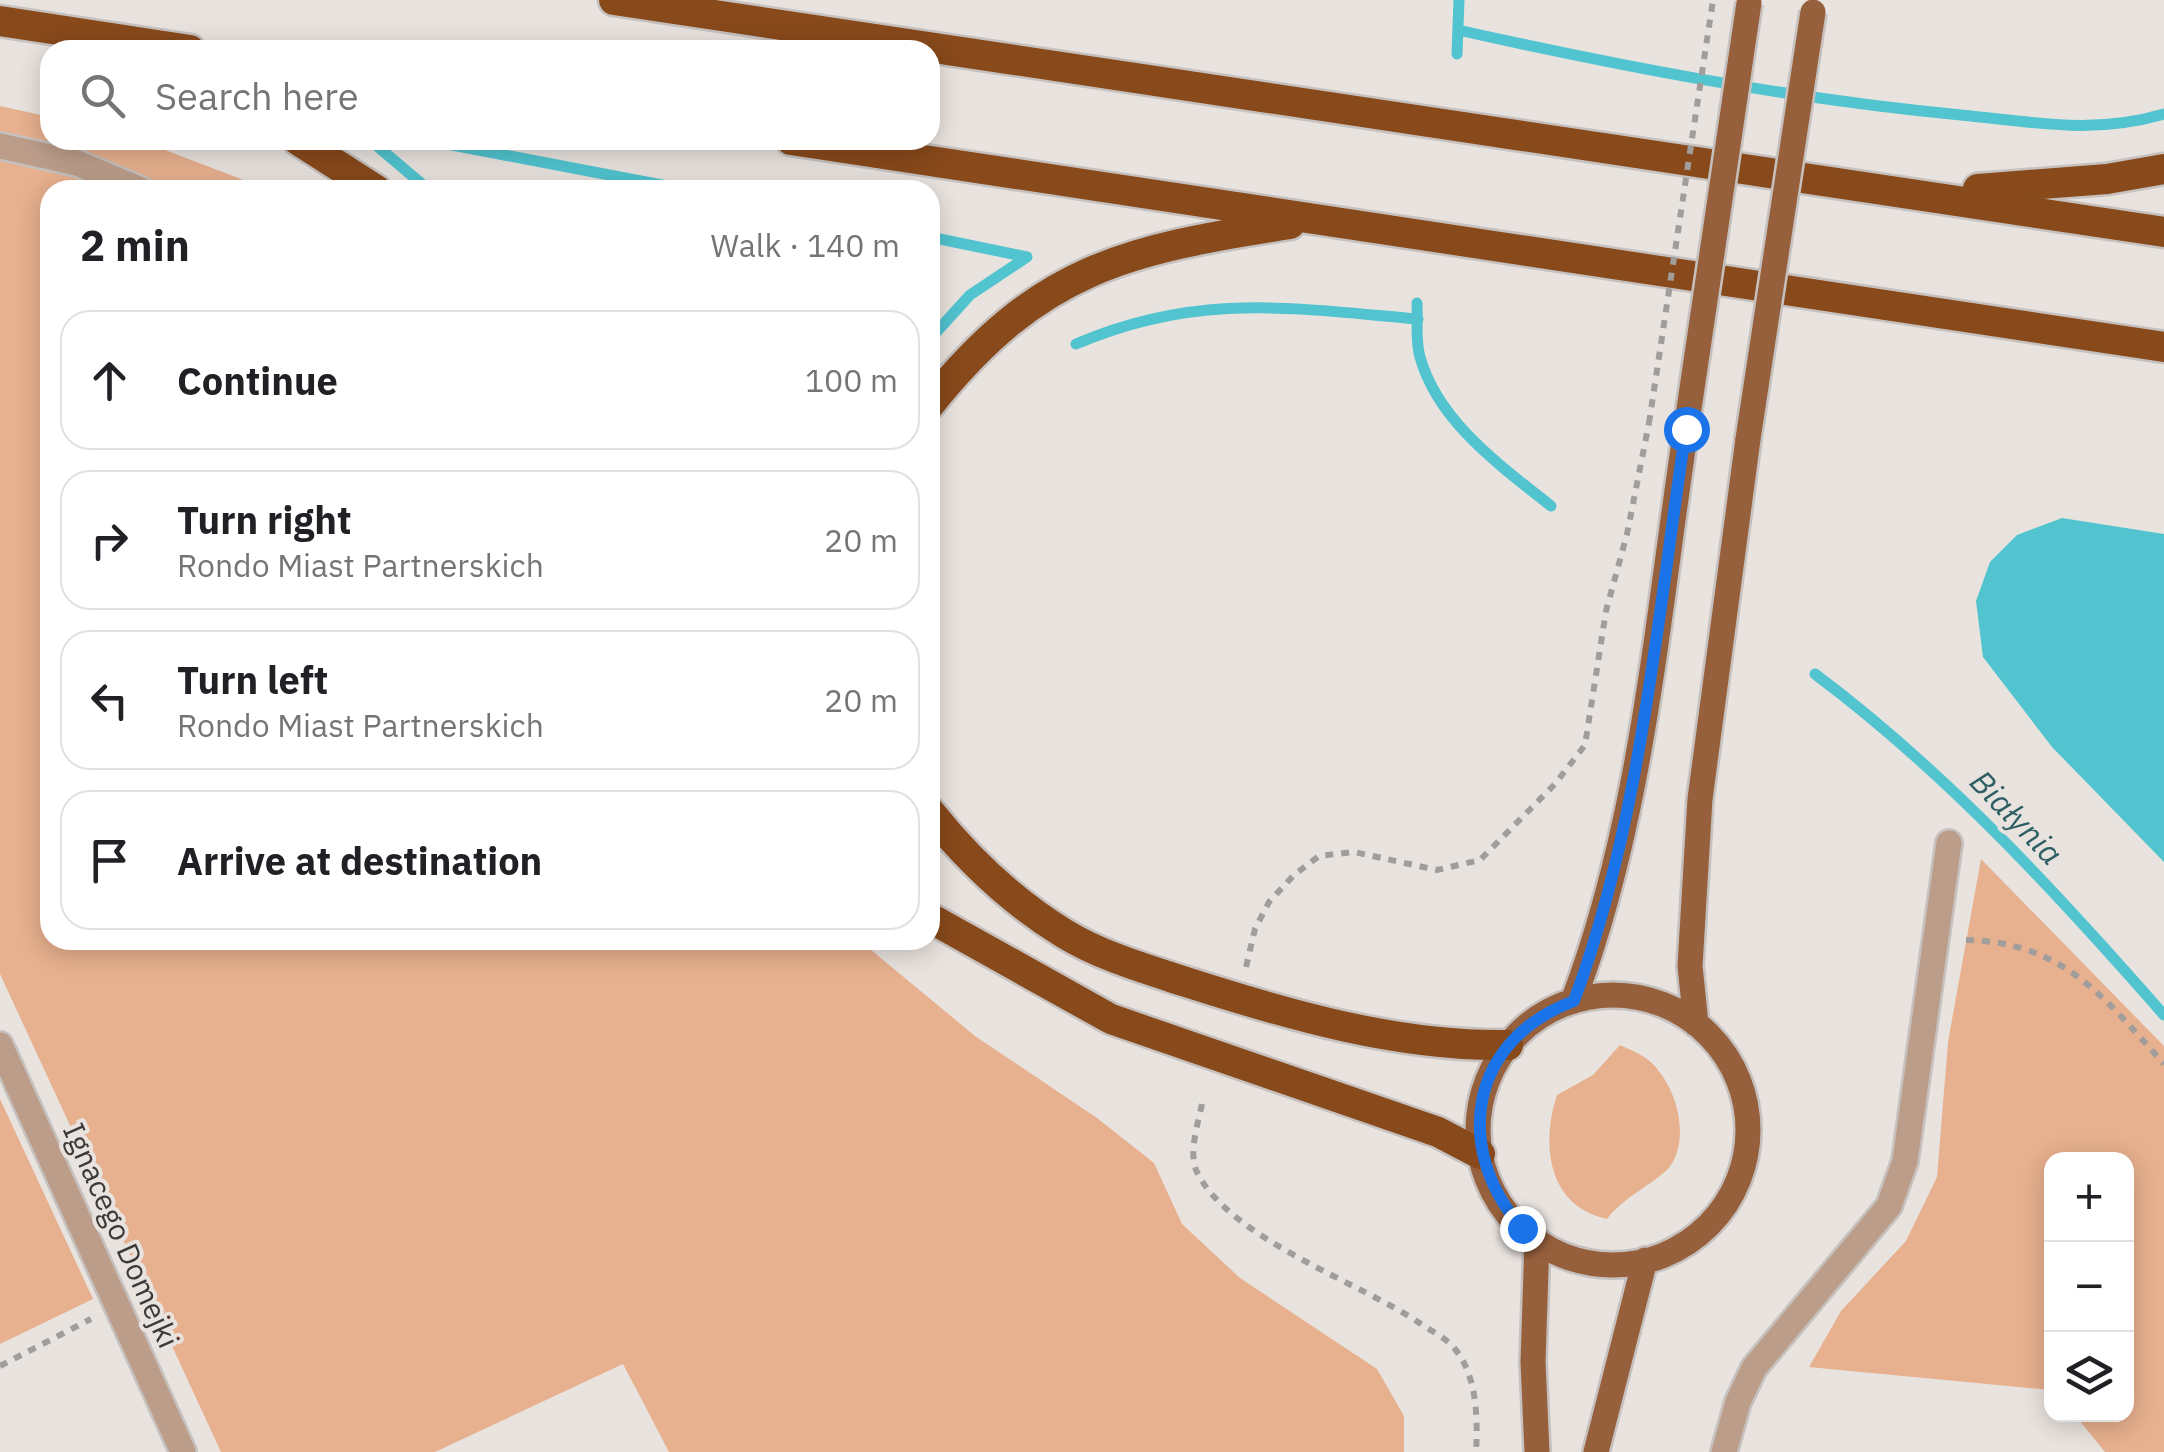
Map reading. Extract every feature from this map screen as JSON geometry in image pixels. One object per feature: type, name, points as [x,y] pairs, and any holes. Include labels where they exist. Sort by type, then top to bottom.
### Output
[{"type":"highway","points":[[614,0],[884,40]]},
{"type":"highway","points":[[0,21],[121,40]]},
{"type":"highway","points":[[93,36],[101,40]]},
{"type":"highway","points":[[940,48],[2164,232]]},
{"type":"highway","points":[[314,150],[360,180]]},
{"type":"highway","points":[[857,150],[2164,346]]},
{"type":"highway","points":[[1911,192],[2040,185],[2164,169]]},
{"type":"highway","points":[[940,391],[963,362],[1012,316],[1057,286],[1170,243],[1320,219]]},
{"type":"highway","points":[[940,824],[967,858],[1006,894],[1068,936],[1134,965],[1248,1002],[1375,1033],[1464,1046],[1508,1045]]},
{"type":"highway","points":[[940,924],[1110,1019],[1438,1132],[1480,1154]]},
{"type":"main road","points":[[1574,1001],[1608,883],[1640,734],[1750,2]]},
{"type":"main road","points":[[1696,1024],[1690,966],[1700,799],[1748,438],[1814,6]]},
{"type":"main road","points":[[1608,994],[1665,1005],[1696,1024],[1712,1038],[1740,1084],[1748,1136],[1744,1162],[1728,1199],[1704,1230],[1682,1246],[1645,1260],[1599,1264],[1571,1258],[1537,1240],[1503,1207],[1480,1154],[1482,1096],[1508,1045],[1528,1024],[1574,1001],[1608,994]]},
{"type":"main road","points":[[1537,1240],[1533,1362],[1538,1452]]},
{"type":"main road","points":[[1596,1452],[1645,1260]]},
{"type":"street","points":[[0,146],[77,164],[117,180]]},
{"type":"street","points":[[1724,1452],[1738,1402],[1754,1368],[1889,1206],[1905,1161],[1949,843]]},
{"type":"street","name":"Ignacego Domejki","points":[[0,1045],[182,1452]]},
{"type":"path","points":[[1246,967],[1255,930],[1269,902],[1294,874],[1319,856],[1354,852],[1437,870],[1480,860],[1555,784],[1586,745],[1606,612],[1628,534],[1649,423],[1712,0]]},
{"type":"path","points":[[1935,939],[1990,940],[2055,957],[2111,1005],[2164,1064]]},
{"type":"path","points":[[1202,1104],[1195,1137],[1196,1171],[1223,1204],[1266,1238],[1370,1294],[1454,1347],[1473,1383],[1476,1452]]},
{"type":"path","points":[[0,1366],[119,1305]]},
{"type":"shaded area","points":[[0,106],[40,115],[40,150],[165,150],[244,180],[40,180],[40,950],[871,950],[975,1036],[1097,1118],[1154,1163],[1182,1224],[1240,1278],[1377,1369],[1404,1416],[1404,1452],[669,1452],[623,1364],[435,1452],[221,1452],[0,974]]},
{"type":"shaded area","points":[[1981,859],[2164,1046],[2164,1452],[2105,1452],[2081,1422],[2134,1422],[2134,1152],[2044,1152],[2044,1389],[1809,1367],[1841,1311],[1906,1241],[1937,1177],[1948,1042]]},
{"type":"shaded area","points":[[1620,1045],[1647,1059],[1665,1080],[1677,1109],[1680,1138],[1666,1171],[1607,1219],[1587,1212],[1561,1187],[1550,1152],[1550,1133],[1557,1095],[1593,1075]]},
{"type":"shaded area","points":[[0,1099],[93,1299],[0,1344]]},
{"type":"water","points":[[2062,518],[2164,534],[2164,862],[2052,747],[1983,657],[1976,601],[1990,562],[2017,535]]},
{"type":"waterway","name":"Białynia","points":[[1457,54],[1459,0]]},
{"type":"waterway","points":[[1458,30],[1708,80],[1897,108],[2063,125],[2112,124],[2164,114]]},
{"type":"waterway","points":[[382,150],[417,180]]},
{"type":"waterway","points":[[478,150],[636,180]]},
{"type":"waterway","points":[[940,239],[1027,257]]},
{"type":"waterway","points":[[940,328],[970,295],[1027,257]]},
{"type":"waterway","name":"Białynia","points":[[1417,303],[1418,351],[1441,402],[1474,441],[1551,506]]},
{"type":"waterway","points":[[1076,344],[1120,328],[1204,310],[1286,308],[1418,319]]},
{"type":"waterway","name":"Białynia","points":[[1815,674],[1910,751],[1998,835],[2164,1015]]},
{"type":"route","points":[[1522,1228],[1503,1207],[1480,1154],[1482,1096],[1492,1069],[1508,1045],[1528,1024],[1574,1001],[1583,976],[1613,864],[1640,734],[1686,429]]}]
